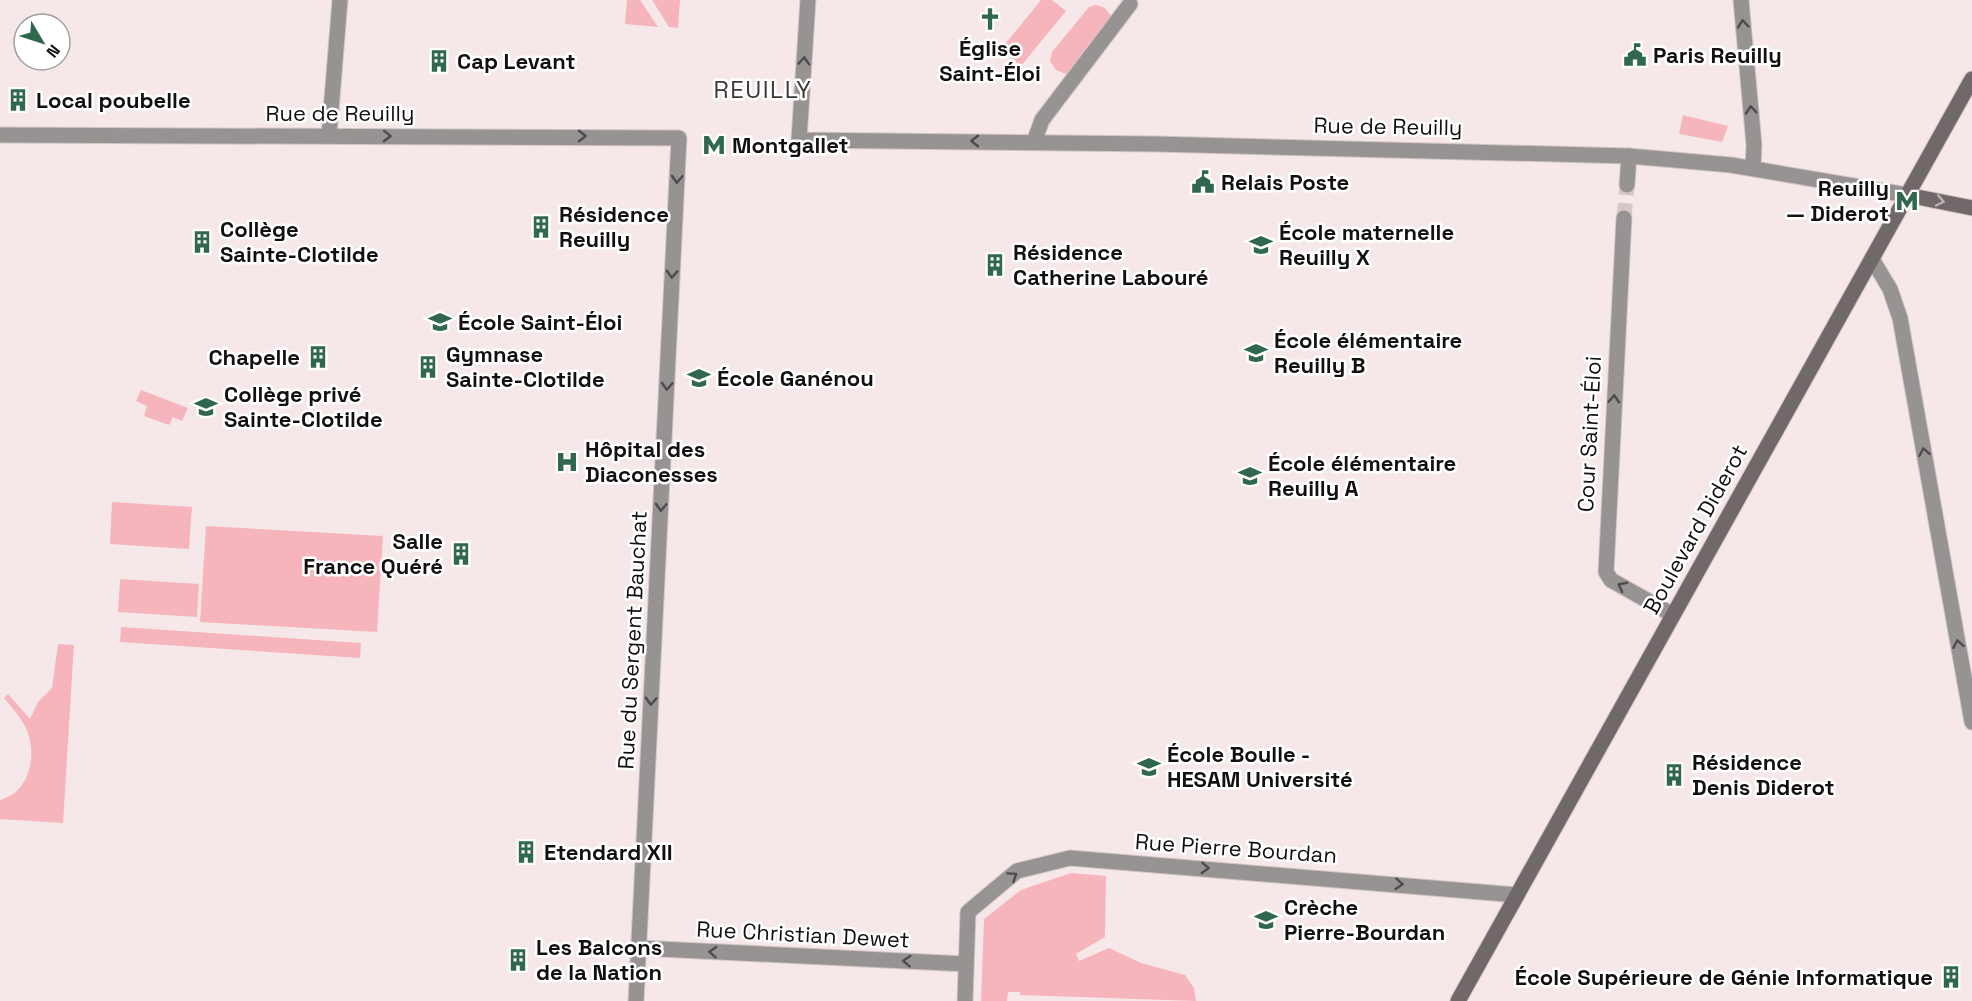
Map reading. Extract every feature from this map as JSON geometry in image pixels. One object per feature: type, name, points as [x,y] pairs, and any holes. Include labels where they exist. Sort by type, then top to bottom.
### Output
[{"type":"main road","name":"Boulevard Diderot","points":[[1458,1001],[1972,79]]},
{"type":"main road","name":"Rue de Reuilly","points":[[1908,195],[1972,208]]},
{"type":"street","points":[[329,135],[340,0]]},
{"type":"street","name":"Rue de Reuilly","points":[[808,0],[799,140],[1034,142],[1629,156],[1753,168],[1908,195]]},
{"type":"street","points":[[1741,0],[1754,145],[1753,168]]},
{"type":"street","points":[[1034,142],[1042,120],[1131,4]]},
{"type":"street","name":"Rue de Reuilly","points":[[0,135],[679,138]]},
{"type":"street","name":"Rue du Sergent Bauchat","points":[[636,1001],[679,138]]},
{"type":"street","points":[[1627,184],[1629,156]]},
{"type":"street","name":"Cour Saint-Éloi","points":[[1624,218],[1606,572],[1611,580],[1673,615]]},
{"type":"street","points":[[1872,259],[1890,289],[1900,318],[1972,722]]},
{"type":"street","name":"Rue Pierre Bourdan","points":[[966,964],[968,912],[1017,871],[1070,858],[1517,895]]},
{"type":"street","name":"Rue Christian Dewet","points":[[639,948],[966,964]]},
{"type":"street","points":[[964,1001],[966,964]]},
{"type":"shaded area","points":[[627,0],[640,0],[658,27],[625,24]]},
{"type":"shaded area","points":[[652,0],[680,0],[678,28],[669,27]]},
{"type":"shaded area","points":[[1041,0],[1052,0],[1066,11],[1021,66],[1001,49]]},
{"type":"shaded area","points":[[1096,5],[1105,8],[1111,16],[1111,26],[1075,71],[1066,74],[1056,70],[1050,61],[1052,52],[1089,7]]},
{"type":"shaded area","points":[[1683,115],[1728,126],[1722,142],[1679,134]]},
{"type":"shaded area","points":[[141,390],[188,408],[182,421],[173,417],[169,425],[144,416],[147,406],[136,401]]},
{"type":"shaded area","points":[[112,502],[192,507],[189,549],[110,544]]},
{"type":"shaded area","points":[[206,526],[383,536],[377,632],[200,622]]},
{"type":"shaded area","points":[[120,579],[199,584],[197,617],[118,612]]},
{"type":"shaded area","points":[[121,627],[361,643],[360,658],[120,642]]},
{"type":"shaded area","points":[[58,644],[74,645],[63,823],[0,819],[0,800],[10,796],[24,783],[28,774],[31,753],[31,743],[26,728],[18,714],[4,698],[8,694],[30,719],[38,702],[52,688]]},
{"type":"shaded area","points":[[1071,873],[1106,876],[1105,937],[1076,954],[1079,961],[1109,948],[1141,963],[1185,975],[1194,988],[1196,1001],[1020,995],[1020,992],[1008,992],[1007,1001],[981,1001],[984,919],[1021,890]]},
{"type":"tunnel","points":[[1624,218],[1627,185]]},
{"type":"place","name":"Église Saint-Éloi","points":[[990,19]]},
{"type":"place","name":"Paris Reuilly","points":[[1635,55]]},
{"type":"place","name":"Cap Levant","points":[[439,61]]},
{"type":"place","name":"Local poubelle","points":[[18,100]]},
{"type":"place","name":"Montgallet","points":[[714,145]]},
{"type":"place","name":"Relais Poste","points":[[1203,182]]},
{"type":"place","name":"Reuilly — Diderot","points":[[1907,201]]},
{"type":"place","name":"Résidence Reuilly","points":[[541,227]]},
{"type":"place","name":"Collège Sainte-Clotilde","points":[[202,242]]},
{"type":"place","name":"École maternelle Reuilly X","points":[[1261,245]]},
{"type":"place","name":"Résidence Catherine Labouré","points":[[995,265]]},
{"type":"place","name":"École Saint-Éloi","points":[[440,322]]},
{"type":"place","name":"École élémentaire Reuilly B","points":[[1256,353]]},
{"type":"place","name":"Chapelle","points":[[318,357]]},
{"type":"place","name":"Gymnase Sainte-Clotilde","points":[[428,367]]},
{"type":"place","name":"École Ganénou","points":[[699,378]]},
{"type":"place","name":"Collège privé Sainte-Clotilde","points":[[206,407]]},
{"type":"place","name":"Hôpital des Diaconesses","points":[[567,462]]},
{"type":"place","name":"École élémentaire Reuilly A","points":[[1250,476]]},
{"type":"place","name":"Salle France Quéré","points":[[461,554]]},
{"type":"place","name":"École Boulle - HESAM Université","points":[[1149,767]]},
{"type":"place","name":"Résidence Denis Diderot","points":[[1674,775]]},
{"type":"place","name":"Etendard XII","points":[[526,852]]},
{"type":"place","name":"Crèche Pierre-Bourdan","points":[[1266,920]]},
{"type":"place","name":"Les Balcons de la Nation","points":[[518,960]]},
{"type":"place","name":"École Supérieure de Génie Informatique","points":[[1951,977]]},
{"type":"district","name":"REUILLY","points":[[763,89]]}]
